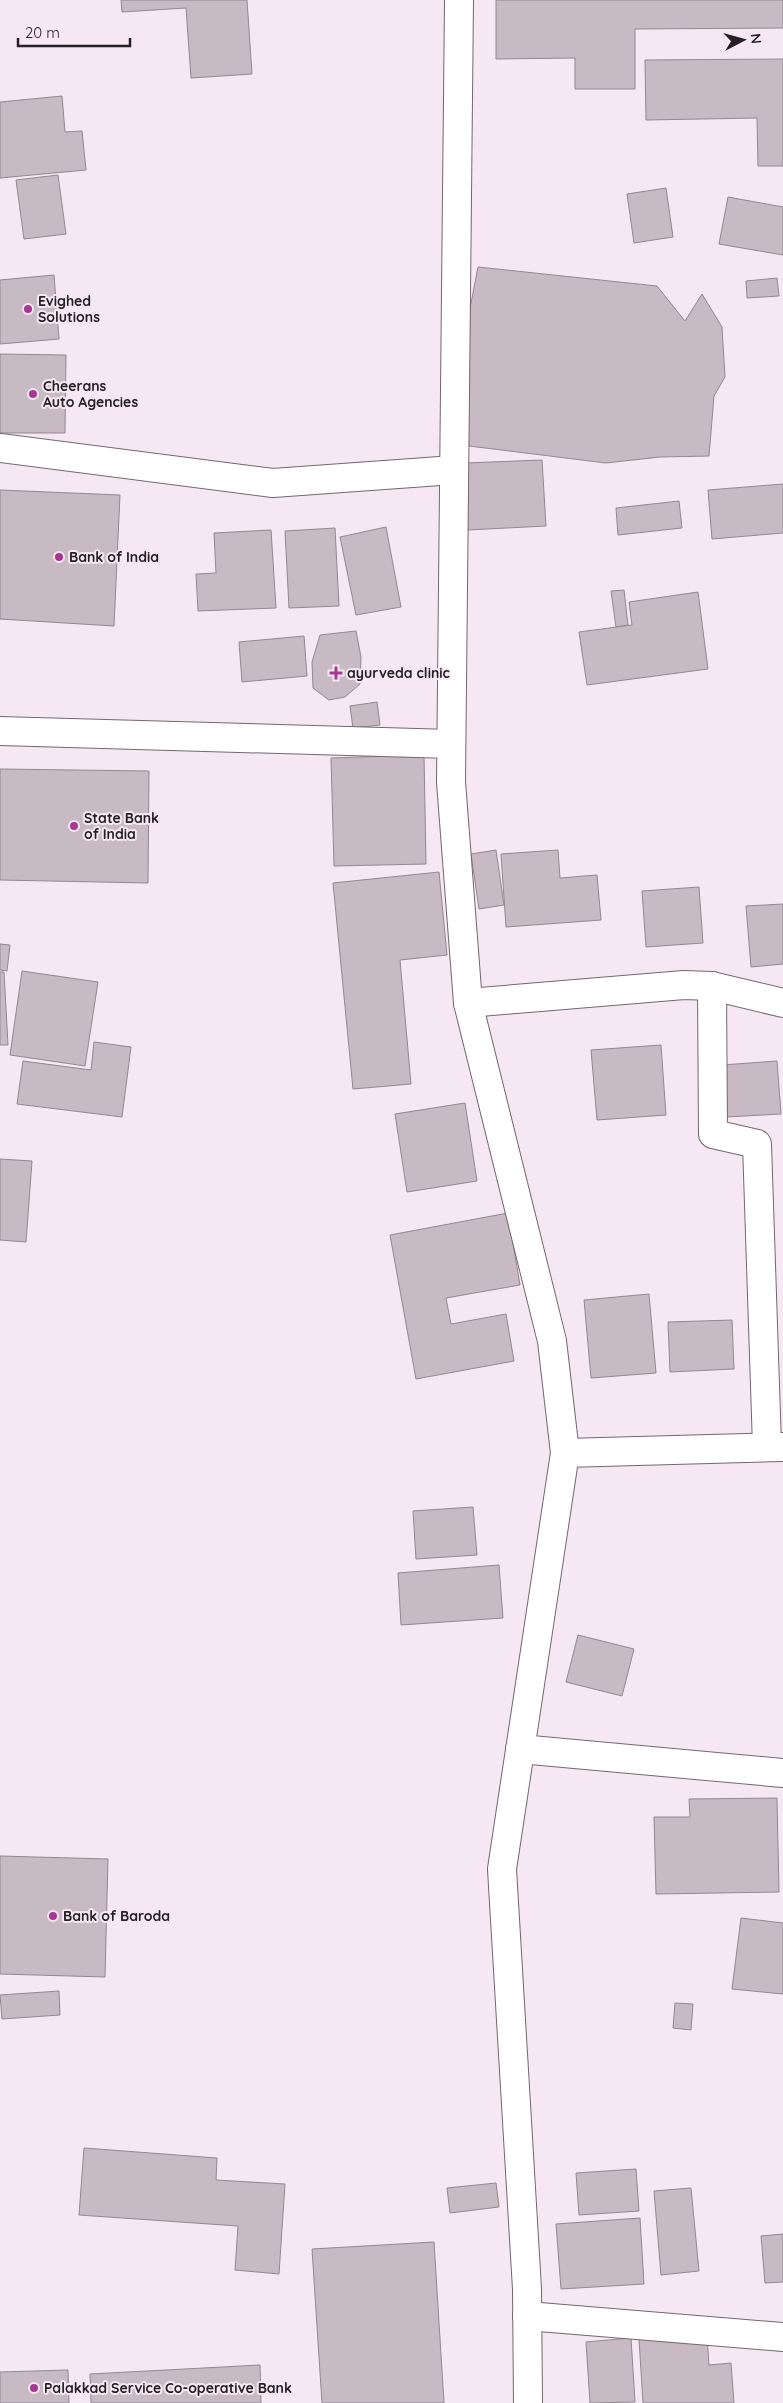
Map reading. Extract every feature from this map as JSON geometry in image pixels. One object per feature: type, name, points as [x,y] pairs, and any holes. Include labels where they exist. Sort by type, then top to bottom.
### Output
[{"type":"street","points":[[459,0],[451,782],[468,1002],[552,1341],[565,1452],[502,1869],[527,2289],[528,2403]]},
{"type":"street","points":[[0,448],[273,483],[454,470]]},
{"type":"street","points":[[0,731],[452,744]]},
{"type":"street","points":[[468,1002],[684,985],[712,986],[783,1003]]},
{"type":"street","points":[[565,1452],[775,1446],[757,1144],[713,1134],[712,986]]},
{"type":"street","points":[[520,1749],[783,1773]]},
{"type":"street","points":[[527,2316],[783,2336]]},
{"type":"building","points":[[121,0],[247,0],[252,74],[191,78],[186,8],[122,12]]},
{"type":"building","points":[[496,0],[783,0],[783,28],[635,29],[635,89],[575,89],[575,58],[496,59]]},
{"type":"building","points":[[783,59],[783,166],[758,166],[757,118],[646,120],[645,60]]},
{"type":"building","points":[[62,96],[65,132],[82,131],[86,170],[0,178],[0,102]]},
{"type":"building","points":[[58,175],[66,234],[24,239],[16,180]]},
{"type":"building","points":[[666,188],[673,237],[634,243],[627,194]]},
{"type":"building","points":[[728,197],[783,207],[783,255],[719,244]]},
{"type":"building","points":[[478,267],[657,286],[685,321],[702,294],[722,327],[725,377],[714,396],[709,456],[660,457],[606,463],[469,446],[466,390],[467,324]]},
{"type":"building","name":"Evighed Solutions","points":[[54,275],[59,339],[0,344],[0,280]]},
{"type":"building","points":[[777,278],[779,296],[747,298],[746,281]]},
{"type":"building","name":"Cheerans Auto Agencies","points":[[0,354],[66,355],[65,433],[0,433]]},
{"type":"building","points":[[542,460],[546,526],[468,530],[465,463]]},
{"type":"building","points":[[783,484],[783,533],[712,539],[708,490]]},
{"type":"building","name":"Bank of India","points":[[0,490],[120,495],[114,626],[0,619]]},
{"type":"building","points":[[679,501],[682,528],[618,535],[616,508]]},
{"type":"building","points":[[386,527],[401,607],[356,615],[340,537]]},
{"type":"building","points":[[335,528],[339,606],[289,608],[285,531]]},
{"type":"building","points":[[271,530],[276,608],[198,611],[196,574],[216,573],[214,533]]},
{"type":"building","points":[[624,590],[628,625],[616,627],[611,591]]},
{"type":"building","points":[[698,592],[708,669],[587,685],[579,632],[632,625],[629,602]]},
{"type":"building","name":"ayurveda clinic","points":[[356,631],[361,657],[360,684],[345,697],[329,700],[313,688],[312,662],[320,635]]},
{"type":"building","points":[[304,636],[307,676],[242,682],[239,642]]},
{"type":"building","points":[[377,702],[380,725],[353,728],[350,706]]},
{"type":"building","points":[[424,755],[426,864],[334,866],[331,758]]},
{"type":"building","name":"State Bank of India","points":[[0,769],[149,771],[148,883],[0,880]]},
{"type":"building","points":[[496,850],[504,905],[479,909],[471,854]]},
{"type":"building","points":[[558,850],[560,878],[597,875],[601,920],[506,927],[501,854]]},
{"type":"building","points":[[439,872],[447,955],[400,960],[411,1084],[353,1089],[333,883]]},
{"type":"building","points":[[699,887],[703,943],[646,947],[642,891]]},
{"type":"building","points":[[783,904],[783,964],[751,967],[746,906]]},
{"type":"building","points":[[0,944],[10,945],[7,971],[0,970]]},
{"type":"building","points":[[22,971],[98,982],[85,1066],[10,1055]]},
{"type":"building","points":[[0,972],[4,972],[8,1045],[0,1045]]},
{"type":"building","points":[[94,1042],[131,1047],[122,1117],[17,1104],[23,1061],[91,1070]]},
{"type":"building","points":[[661,1045],[666,1115],[597,1120],[591,1050]]},
{"type":"building","points":[[777,1061],[781,1114],[726,1117],[722,1065]]},
{"type":"building","points":[[465,1103],[477,1181],[407,1192],[395,1114]]},
{"type":"building","points":[[0,1159],[32,1161],[26,1242],[0,1240]]},
{"type":"building","points":[[508,1213],[520,1285],[446,1298],[451,1324],[506,1314],[514,1361],[416,1379],[390,1235]]},
{"type":"building","points":[[649,1294],[656,1373],[591,1378],[584,1300]]},
{"type":"building","points":[[732,1320],[734,1369],[670,1372],[668,1322]]},
{"type":"building","points":[[473,1507],[477,1555],[416,1559],[413,1511]]},
{"type":"building","points":[[499,1565],[503,1618],[401,1625],[398,1573]]},
{"type":"building","points":[[578,1635],[634,1649],[622,1696],[566,1682]]},
{"type":"building","points":[[777,1798],[779,1892],[656,1894],[654,1817],[690,1817],[689,1799]]},
{"type":"building","name":"Bank of Baroda","points":[[0,1856],[108,1859],[105,1977],[0,1974]]},
{"type":"building","points":[[741,1918],[783,1923],[783,1994],[732,1989]]},
{"type":"building","points":[[59,1991],[60,2015],[2,2019],[0,1995]]},
{"type":"building","points":[[675,2003],[693,2004],[691,2030],[673,2028]]},
{"type":"building","points":[[84,2148],[217,2158],[216,2180],[285,2184],[279,2274],[235,2270],[238,2226],[79,2215]]},
{"type":"building","points":[[636,2169],[639,2211],[579,2215],[576,2173]]},
{"type":"building","points":[[496,2183],[499,2207],[450,2213],[447,2188]]},
{"type":"building","points":[[691,2188],[699,2271],[661,2275],[654,2191]]},
{"type":"building","points":[[640,2218],[644,2284],[561,2289],[556,2224]]},
{"type":"building","points":[[783,2234],[783,2282],[765,2283],[761,2236]]},
{"type":"building","points":[[434,2242],[444,2403],[322,2403],[312,2249]]},
{"type":"building","points":[[707,2335],[709,2365],[731,2363],[734,2403],[643,2403],[639,2339]]},
{"type":"building","points":[[631,2338],[635,2402],[590,2403],[586,2342]]},
{"type":"building","points":[[260,2365],[261,2403],[91,2403],[90,2374]]},
{"type":"building","name":"Palakkad Service Co-operative Bank","points":[[68,2370],[69,2403],[0,2403],[0,2372]]},
{"type":"place","name":"Evighed Solutions","points":[[28,309]]},
{"type":"place","name":"Cheerans Auto Agencies","points":[[33,394]]},
{"type":"place","name":"Bank of India","points":[[59,557]]},
{"type":"place","name":"ayurveda clinic","points":[[336,673]]},
{"type":"place","name":"State Bank of India","points":[[74,826]]},
{"type":"place","name":"Bank of Baroda","points":[[53,1916]]},
{"type":"place","name":"Palakkad Service Co-operative Bank","points":[[34,2388]]}]
